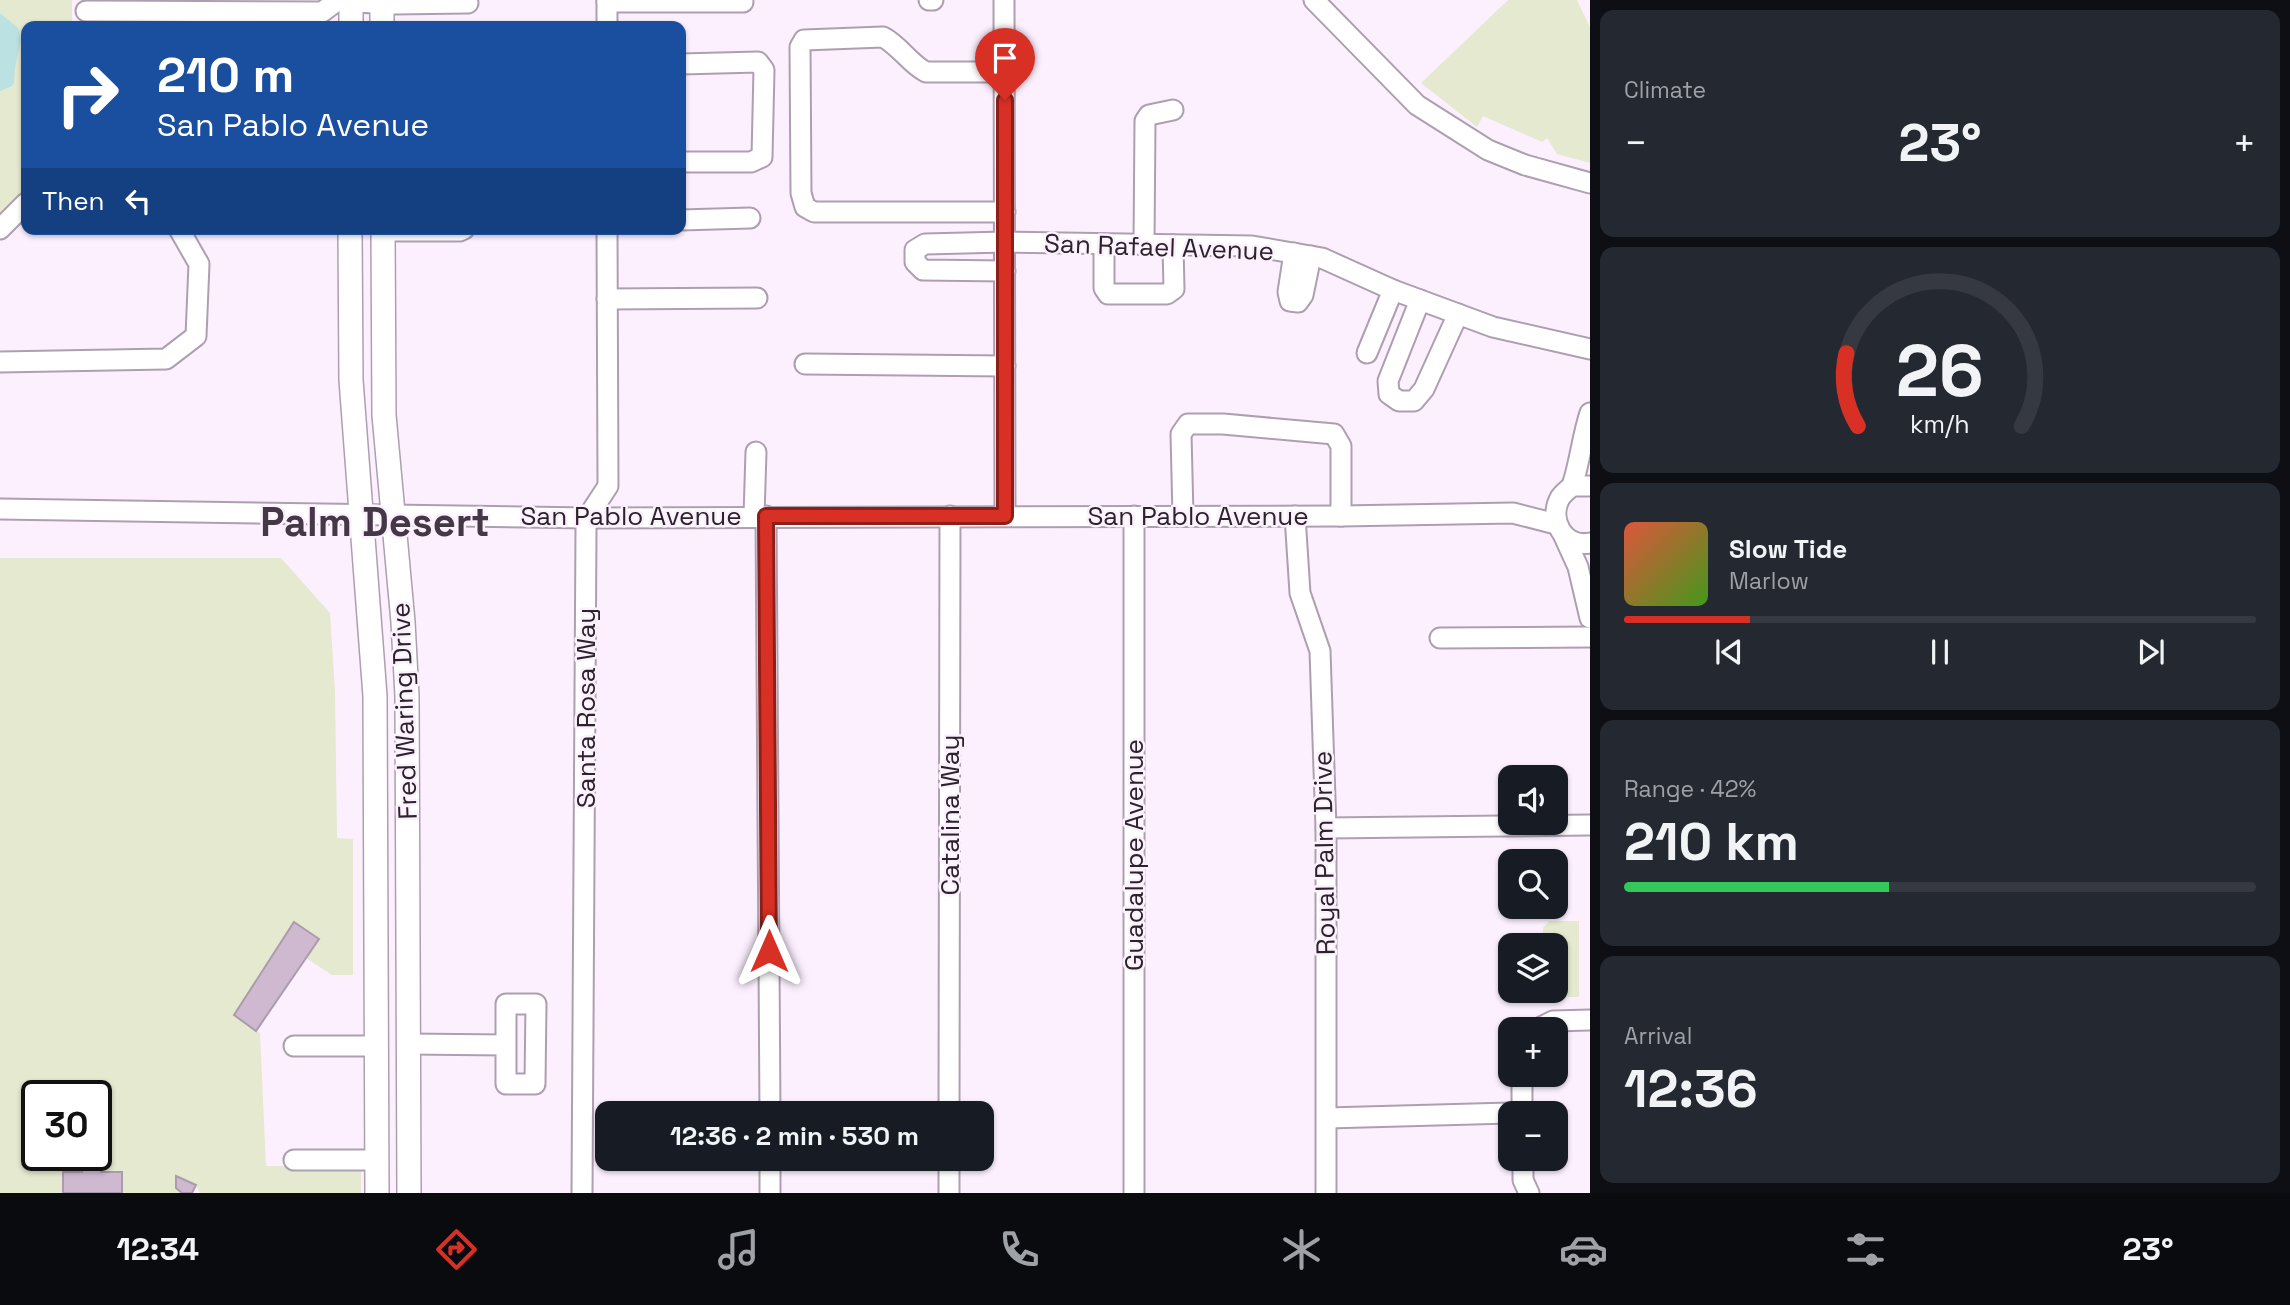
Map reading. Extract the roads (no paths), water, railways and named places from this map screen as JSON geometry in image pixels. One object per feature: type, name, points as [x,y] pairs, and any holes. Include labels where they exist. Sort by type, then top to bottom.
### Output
[{"type":"main road","points":[[344,1],[350,21]]},
{"type":"main road","name":"Fred Waring Drive","points":[[349,235],[351,380],[375,696],[377,1193]]},
{"type":"main road","name":"Fred Waring Drive","points":[[383,235],[384,415],[405,639],[407,696],[409,1193]]},
{"type":"street","points":[[1004,0],[1005,516]]},
{"type":"street","points":[[1314,0],[1417,105],[1437,119],[1500,155],[1525,165],[1590,183]]},
{"type":"street","points":[[86,12],[322,12],[344,1],[382,10],[468,3]]},
{"type":"street","points":[[607,21],[607,1],[743,2]]},
{"type":"street","points":[[1004,72],[926,72],[883,37],[804,40],[800,47],[801,192],[805,207],[814,212],[1005,212]]},
{"type":"street","points":[[686,64],[758,62],[764,70],[762,157],[751,162],[686,162]]},
{"type":"street","points":[[1144,244],[1144,121],[1149,115],[1173,110]]},
{"type":"street","points":[[0,229],[21,208]]},
{"type":"street","points":[[686,220],[750,219]]},
{"type":"street","points":[[0,362],[166,359],[196,336],[199,264],[182,235]]},
{"type":"street","points":[[587,517],[608,486],[607,235]]},
{"type":"street","name":"San Rafael Avenue","points":[[1005,271],[923,270],[915,262],[915,250],[925,244],[1005,242],[1252,246],[1322,258],[1393,290],[1493,327],[1590,349]]},
{"type":"street","points":[[1104,244],[1104,288],[1108,294],[1167,293],[1174,289],[1173,245]]},
{"type":"street","points":[[1295,294],[1302,254]]},
{"type":"street","points":[[1367,353],[1393,290]]},
{"type":"street","points":[[607,299],[757,298]]},
{"type":"street","points":[[1420,300],[1388,380],[1389,394],[1399,401],[1413,401],[1424,389],[1458,314]]},
{"type":"street","points":[[805,364],[1005,366]]},
{"type":"street","points":[[1590,413],[1581,444],[1574,491],[1560,529],[1578,567],[1590,618]]},
{"type":"street","points":[[1183,516],[1181,434],[1188,424],[1223,424],[1334,434],[1340,446],[1341,516]]},
{"type":"street","points":[[756,452],[760,516],[770,1101]]},
{"type":"street","name":"San Pablo Avenue","points":[[1513,513],[1574,491]]},
{"type":"street","name":"San Pablo Avenue","points":[[0,509],[587,517],[1341,516],[1513,513],[1560,529],[1572,541],[1590,543]]},
{"type":"street","name":"Catalina Way","points":[[949,1101],[950,516]]},
{"type":"street","name":"Guadalupe Avenue","points":[[1134,516],[1134,1193]]},
{"type":"street","name":"Royal Palm Drive","points":[[1295,516],[1300,593],[1320,652],[1326,828],[1326,1193]]},
{"type":"street","name":"Santa Rosa Way","points":[[582,1193],[587,517]]},
{"type":"street","points":[[1440,638],[1590,637]]},
{"type":"street","points":[[1326,828],[1590,825]]},
{"type":"street","points":[[1568,1021],[1590,1020]]},
{"type":"street","points":[[408,1044],[506,1045]]},
{"type":"street","points":[[294,1046],[376,1046]]},
{"type":"street","points":[[1327,1118],[1498,1113]]},
{"type":"street","points":[[295,1160],[377,1160]]},
{"type":"street","points":[[770,1171],[770,1193]]},
{"type":"street","points":[[949,1171],[949,1193]]},
{"type":"street","points":[[1523,1171],[1523,1180],[1529,1193]]},
{"type":"district","name":"Palm Desert","points":[[375,522]]}]
